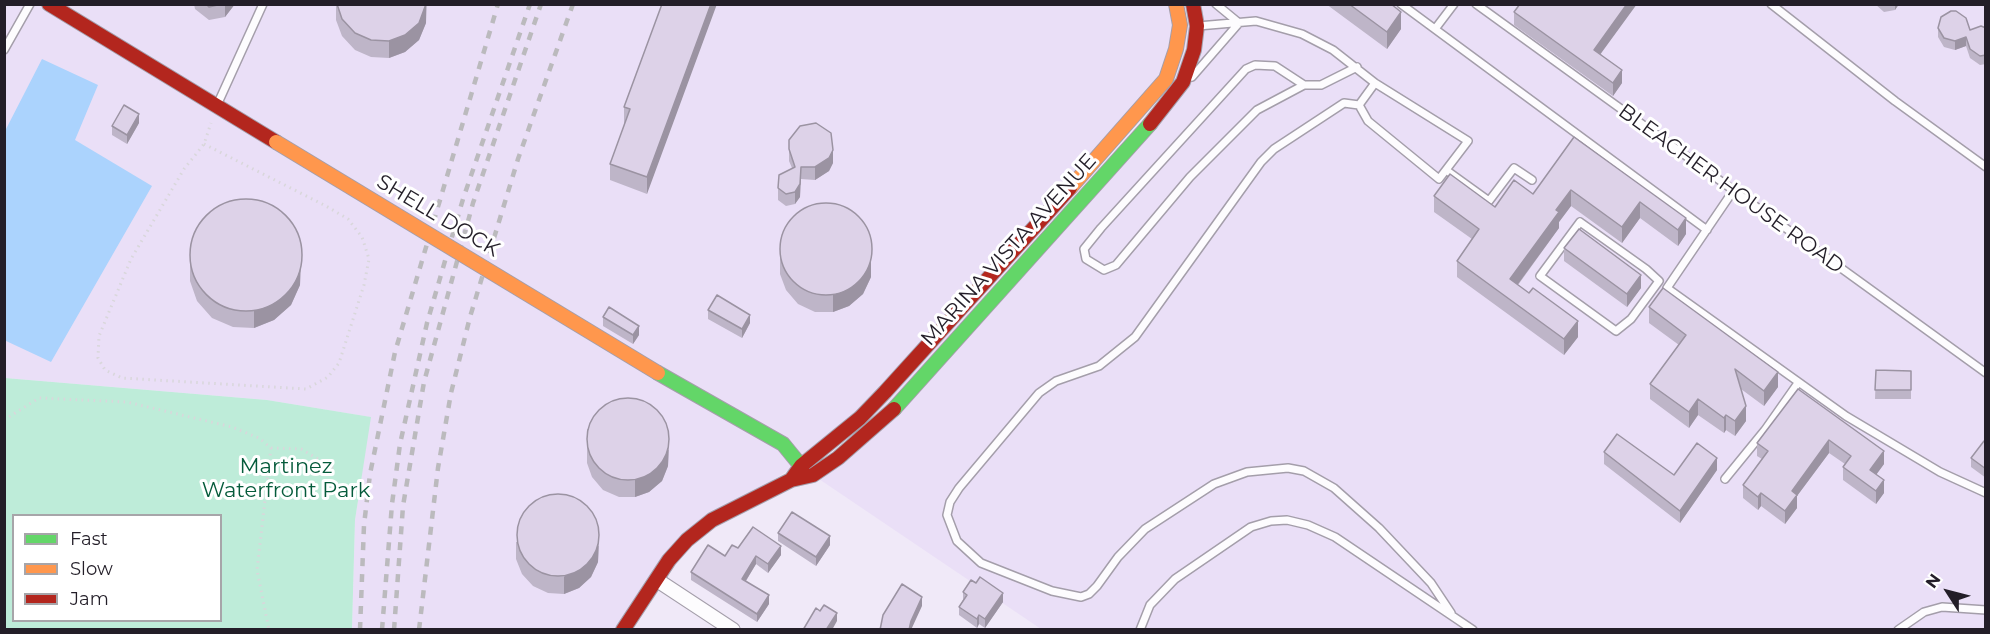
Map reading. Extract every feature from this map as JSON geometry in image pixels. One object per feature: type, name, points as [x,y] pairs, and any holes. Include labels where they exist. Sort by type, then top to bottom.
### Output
[{"type":"main road","name":"SHELL DOCK","points":[[49,4],[658,373],[783,444],[801,466]]},
{"type":"main road","name":"MARINA VISTA AVENUE","points":[[791,480],[801,466],[860,418],[885,392],[1152,97],[1166,78],[1180,25],[1176,4]]},
{"type":"main road","name":"MARINA VISTA AVENUE","points":[[623,630],[687,540],[712,520],[791,480],[813,475],[830,464],[892,411],[1172,99],[1188,70],[1197,26],[1193,4]]},
{"type":"main road","points":[[638,630],[657,580]]},
{"type":"street","points":[[657,580],[733,630]]},
{"type":"lane","points":[[4,50],[30,4]]},
{"type":"lane","points":[[217,104],[263,4]]},
{"type":"lane","points":[[1216,4],[1239,23]]},
{"type":"lane","points":[[1401,4],[1707,230]]},
{"type":"lane","points":[[1435,29],[1454,4]]},
{"type":"lane","name":"BLEACHER HOUSE ROAD","points":[[1476,4],[1986,373]]},
{"type":"lane","points":[[1773,6],[1986,167]]},
{"type":"lane","points":[[1172,99],[1239,23]]},
{"type":"lane","points":[[1180,25],[1268,23],[1302,34],[1333,50],[1375,83],[1468,141],[1439,179],[1368,121],[1359,105]]},
{"type":"lane","points":[[1304,85],[1275,66],[1255,65],[1246,69],[1101,228],[1084,249],[1082,254],[1086,260],[1104,270],[1116,265],[1157,214],[1226,140],[1257,111],[1304,85],[1321,85],[1357,68]]},
{"type":"lane","points":[[1359,105],[1375,83]]},
{"type":"lane","points":[[1359,105],[1344,103],[1274,149],[1261,162],[1135,337],[1099,366],[1056,381],[1039,393],[959,488],[950,502],[947,515],[957,541],[981,563],[1052,591],[1081,597],[1089,594],[1097,586],[1118,557],[1145,529],[1214,484],[1247,472],[1288,468],[1304,471],[1319,479],[1379,528],[1431,583],[1451,613],[1473,630]]},
{"type":"lane","points":[[1446,170],[1490,201],[1514,168],[1532,180]]},
{"type":"lane","points":[[1733,191],[1668,288],[1798,383],[1911,456],[1986,493]]},
{"type":"lane","points":[[1580,222],[1646,268],[1659,281],[1631,319],[1616,331],[1540,276],[1580,222]]},
{"type":"lane","points":[[1725,479],[1765,430],[1798,383]]},
{"type":"lane","points":[[1140,630],[1150,605],[1175,579],[1233,537],[1251,527],[1271,521],[1287,520],[1322,530],[1439,609],[1451,613]]},
{"type":"lane","points":[[1898,630],[1924,612],[1942,607],[1986,610]]},
{"type":"path","points":[[204,144],[326,206],[348,219],[362,237],[369,260],[364,285],[339,363],[328,377],[306,389],[122,378],[105,370],[98,358],[99,336],[132,260],[184,169],[204,144],[217,104]]},
{"type":"path","points":[[4,420],[39,398],[127,402],[232,428],[259,438],[271,448],[301,449],[335,469]]},
{"type":"path","points":[[269,630],[257,570],[271,448]]},
{"type":"shaded area","points":[[1176,4],[1171,64],[833,441],[712,520],[623,629],[352,629],[355,520],[370,417],[267,400],[5,378],[5,5]]},
{"type":"shaded area","points":[[1193,5],[1985,5],[1985,629],[1041,629],[813,475],[1158,116]]},
{"type":"green space","name":"Martinez Waterfront Park","points":[[5,378],[267,400],[371,417],[355,520],[352,629],[5,630]]},
{"type":"water","points":[[42,59],[98,85],[75,140],[152,186],[51,362],[4,340],[5,131]]},
{"type":"building","points":[[206,4],[222,4],[209,7]]},
{"type":"building","points":[[337,4],[426,4],[419,23],[405,35],[389,41],[371,40],[355,33],[342,19]]},
{"type":"building","points":[[662,4],[711,4],[647,177],[610,164],[630,109],[624,107]]},
{"type":"building","points":[[1349,4],[1391,4],[1401,12],[1387,32]]},
{"type":"building","points":[[1520,4],[1627,4],[1594,50],[1622,70],[1613,83],[1514,12]]},
{"type":"building","points":[[1951,11],[1956,11],[1966,18],[1970,30],[1981,26],[1986,28],[1986,55],[1980,56],[1970,49],[1966,37],[1955,41],[1944,38],[1938,28],[1941,17]]},
{"type":"building","points":[[124,105],[139,114],[127,135],[112,126]]},
{"type":"building","points":[[816,123],[831,133],[833,150],[829,158],[815,167],[801,167],[800,184],[795,192],[786,194],[778,188],[779,175],[795,167],[789,149],[789,140],[800,126]]},
{"type":"building","points":[[1574,137],[1686,218],[1678,230],[1640,202],[1622,227],[1571,190],[1556,210],[1559,212],[1510,279],[1529,293],[1533,288],[1578,321],[1564,339],[1457,261],[1479,229],[1434,196],[1450,174],[1495,207],[1514,180],[1533,194]]},
{"type":"building","points":[[246,199],[267,203],[285,216],[298,234],[302,255],[298,276],[285,294],[267,307],[246,311],[225,307],[207,294],[194,276],[190,255],[194,234],[207,216],[225,203]]},
{"type":"building","points":[[826,203],[844,207],[858,217],[868,231],[872,249],[868,267],[858,281],[844,291],[826,295],[808,291],[794,281],[784,267],[780,249],[784,231],[794,217],[808,207]]},
{"type":"building","points":[[1579,229],[1641,275],[1627,294],[1564,248]]},
{"type":"building","points":[[1663,288],[1778,372],[1764,391],[1735,369],[1746,406],[1735,421],[1726,415],[1724,418],[1698,399],[1689,412],[1650,384],[1686,335],[1649,307]]},
{"type":"building","points":[[717,295],[750,315],[742,329],[708,310]]},
{"type":"building","points":[[609,307],[639,326],[633,335],[603,317]]},
{"type":"building","points":[[1876,370],[1911,371],[1911,390],[1875,390]]},
{"type":"building","points":[[1798,389],[1884,451],[1870,470],[1884,480],[1876,491],[1843,467],[1851,456],[1829,440],[1792,491],[1797,495],[1785,511],[1761,493],[1758,497],[1743,485],[1768,451],[1757,443]]},
{"type":"building","points":[[628,398],[644,401],[657,410],[666,423],[669,439],[666,455],[657,468],[644,477],[628,480],[612,477],[599,468],[590,455],[587,439],[590,423],[599,410],[612,401]]},
{"type":"building","points":[[1617,434],[1674,475],[1697,443],[1717,458],[1680,511],[1604,452]]},
{"type":"building","points":[[1984,441],[1986,442],[1986,469],[1971,458]]},
{"type":"building","points":[[558,494],[574,497],[587,506],[596,519],[599,535],[596,551],[587,564],[574,573],[558,576],[542,573],[529,564],[520,551],[517,535],[520,519],[529,506],[542,497]]},
{"type":"building","points":[[792,512],[830,536],[816,557],[778,533]]},
{"type":"building","points":[[753,527],[781,546],[768,564],[756,556],[742,579],[769,595],[757,614],[691,572],[708,545],[725,556],[732,545],[738,548]]},
{"type":"building","points":[[980,577],[1003,593],[985,619],[979,615],[977,619],[959,607],[967,595],[963,592],[971,580],[976,583]]},
{"type":"building","points":[[902,584],[922,597],[909,630],[880,630],[883,615]]},
{"type":"building","points":[[824,605],[837,613],[826,630],[803,630],[816,608],[820,611]]},
{"type":"railway","points":[[360,630],[364,525],[370,474],[395,352],[498,4]]},
{"type":"railway","points":[[382,630],[392,504],[400,444],[427,323],[463,199],[530,4]]},
{"type":"railway","points":[[394,630],[403,506],[424,382],[473,203],[541,4]]},
{"type":"railway","points":[[419,630],[438,468],[451,393],[470,317],[518,159],[573,4]]},
{"type":"traffic: fast","points":[[894,409],[1150,124]]},
{"type":"traffic: fast","points":[[658,373],[783,444],[801,466]]},
{"type":"traffic: slow","points":[[1070,188],[1166,79],[1176,49],[1180,25],[1176,4]]},
{"type":"traffic: slow","points":[[276,142],[658,373]]},
{"type":"traffic: jam","points":[[49,4],[276,142]]},
{"type":"traffic: jam","points":[[1150,124],[1183,82],[1194,50],[1197,26],[1193,4]]},
{"type":"traffic: jam","points":[[791,480],[801,466],[860,418],[885,392],[1070,188]]},
{"type":"traffic: jam","points":[[623,630],[669,560],[687,540],[712,520],[791,480],[813,475],[838,458],[894,409]]}]
